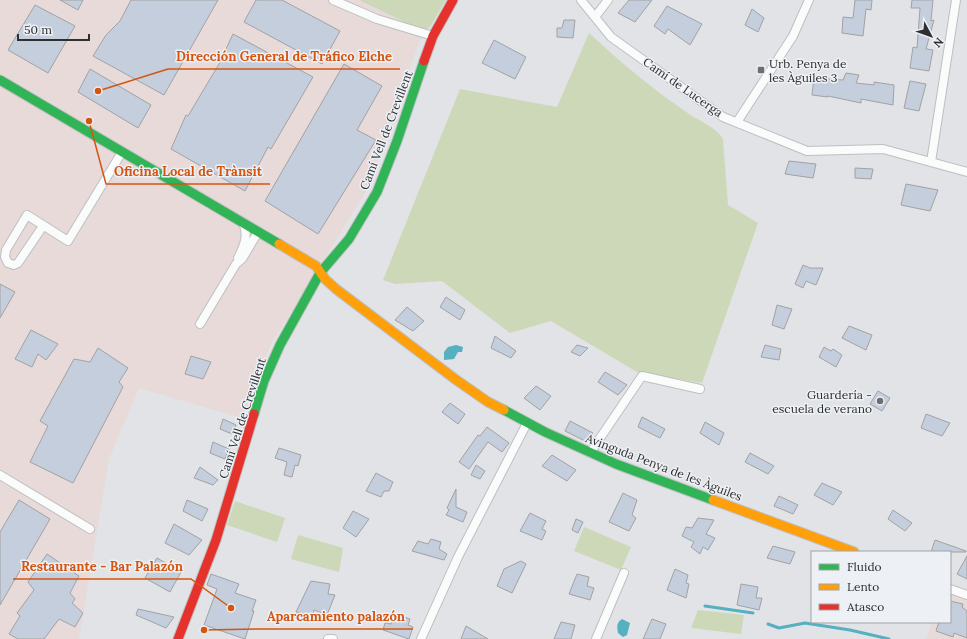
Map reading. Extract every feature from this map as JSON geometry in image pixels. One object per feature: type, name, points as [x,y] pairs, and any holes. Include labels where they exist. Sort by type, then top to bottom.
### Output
[{"type":"street","points":[[333,0],[377,19],[433,36]]},
{"type":"street","name":"Camí Vell de Crevillent","points":[[178,639],[216,540],[264,382],[280,345],[320,273],[348,239],[377,192],[397,141],[433,36],[453,0]]},
{"type":"street","name":"Camí de Lucerga","points":[[581,0],[611,37],[723,117],[807,151],[883,149],[967,172]]},
{"type":"street","points":[[595,17],[608,0]]},
{"type":"street","points":[[737,122],[793,36],[808,0]]},
{"type":"street","points":[[931,162],[956,0]]},
{"type":"street","name":"Avinguda Penya de les Àguiles","points":[[0,80],[316,266],[320,273],[336,289],[454,379],[488,402],[527,423],[590,453],[851,551]]},
{"type":"street","points":[[43,226],[18,263],[14,265],[8,263],[5,257],[6,250],[27,215],[68,241],[122,152]]},
{"type":"street","points":[[200,324],[236,264],[246,236],[246,231],[242,223]]},
{"type":"street","points":[[236,264],[242,259],[258,232]]},
{"type":"street","points":[[590,453],[642,376],[680,386],[700,389]]},
{"type":"street","points":[[421,639],[458,556],[527,423]]},
{"type":"street","points":[[0,475],[90,529]]},
{"type":"street","points":[[596,639],[624,573]]},
{"type":"street","points":[[951,589],[967,595]]},
{"type":"street","points":[[328,639],[333,639]]},
{"type":"shaded area","points":[[0,0],[359,0],[423,31],[366,192],[271,344],[242,418],[139,388],[109,459],[79,639],[0,639]]},
{"type":"shaded area","points":[[951,595],[967,601],[967,639],[926,639],[932,623],[951,623]]},
{"type":"green space","points":[[359,0],[446,0],[430,27],[423,31]]},
{"type":"green space","points":[[589,33],[650,86],[720,135],[723,139],[728,205],[758,223],[702,383],[637,372],[551,321],[510,333],[442,281],[395,284],[383,280],[460,89],[557,107]]},
{"type":"green space","points":[[235,501],[285,518],[277,542],[227,525]]},
{"type":"green space","points":[[584,527],[631,547],[621,570],[574,551]]},
{"type":"green space","points":[[298,535],[343,548],[339,572],[291,559]]},
{"type":"green space","points":[[698,610],[744,615],[741,634],[691,628]]},
{"type":"water","points":[[456,345],[463,347],[462,352],[458,352],[454,359],[444,360],[444,352],[448,347]]},
{"type":"water","points":[[622,619],[630,623],[627,635],[623,637],[618,633],[617,627]]},
{"type":"building","points":[[60,0],[83,0],[78,10]]},
{"type":"building","points":[[131,0],[218,0],[164,95],[93,56],[106,35],[120,21]]},
{"type":"building","points":[[256,0],[282,0],[340,31],[322,64],[244,22]]},
{"type":"building","points":[[629,0],[652,0],[635,22],[618,13]]},
{"type":"building","points":[[855,0],[872,0],[871,10],[866,9],[863,36],[842,33],[843,17],[853,18]]},
{"type":"building","points":[[912,0],[933,0],[931,21],[934,20],[926,49],[933,50],[929,71],[910,68],[913,47],[917,48],[920,8],[911,8]]},
{"type":"building","points":[[35,5],[75,26],[48,73],[8,50]]},
{"type":"building","points":[[667,6],[702,24],[690,45],[668,29],[665,34],[654,26]]},
{"type":"building","points":[[752,9],[764,18],[758,32],[745,25]]},
{"type":"building","points":[[564,20],[575,20],[573,38],[557,37],[557,28],[562,28]]},
{"type":"building","points":[[233,34],[313,77],[271,149],[268,147],[245,191],[171,149],[186,115],[188,116],[219,64]]},
{"type":"building","points":[[494,40],[526,57],[515,79],[482,63]]},
{"type":"building","points":[[344,64],[382,86],[357,130],[376,140],[318,234],[265,201]]},
{"type":"building","points":[[90,69],[151,105],[138,128],[78,92]]},
{"type":"building","points":[[846,73],[859,75],[856,83],[874,85],[874,82],[894,85],[893,105],[861,99],[861,103],[828,96],[812,95],[814,78],[843,80]]},
{"type":"building","points":[[910,81],[926,84],[919,111],[904,108]]},
{"type":"building","points":[[789,161],[816,164],[813,178],[785,174]]},
{"type":"building","points":[[855,168],[873,169],[871,179],[855,178]]},
{"type":"building","points":[[906,184],[938,190],[930,211],[901,205]]},
{"type":"building","points":[[803,265],[810,268],[823,268],[816,285],[806,281],[803,288],[795,284]]},
{"type":"building","points":[[0,284],[15,292],[0,318]]},
{"type":"building","points":[[446,297],[465,310],[460,320],[440,307]]},
{"type":"building","points":[[777,305],[792,309],[784,329],[772,325]]},
{"type":"building","points":[[407,307],[424,321],[413,331],[395,320]]},
{"type":"building","points":[[849,326],[872,335],[866,350],[842,338]]},
{"type":"building","points":[[31,330],[58,344],[46,360],[38,354],[32,367],[15,359]]},
{"type":"building","points":[[495,336],[516,351],[511,358],[491,348]]},
{"type":"building","points":[[577,345],[588,348],[580,356],[571,352]]},
{"type":"building","points":[[765,345],[781,349],[779,360],[761,357]]},
{"type":"building","points":[[824,347],[831,351],[833,349],[842,355],[836,367],[819,357]]},
{"type":"building","points":[[98,348],[128,368],[119,382],[123,387],[73,483],[30,462],[48,426],[40,421],[74,359],[90,362]]},
{"type":"building","points":[[191,356],[211,362],[203,379],[185,374]]},
{"type":"building","points":[[605,372],[627,385],[618,395],[598,382]]},
{"type":"building","points":[[536,386],[551,396],[540,410],[524,398]]},
{"type":"building","name":"Guardería - escuela de verano","points":[[878,391],[890,398],[882,411],[870,404]]},
{"type":"building","points":[[450,403],[465,414],[458,424],[442,412]]},
{"type":"building","points":[[926,414],[950,423],[942,436],[921,428]]},
{"type":"building","points":[[642,417],[665,429],[660,438],[638,427]]},
{"type":"building","points":[[223,419],[236,425],[232,434],[220,429]]},
{"type":"building","points":[[570,421],[593,433],[585,441],[565,431]]},
{"type":"building","points":[[705,422],[724,433],[719,445],[700,433]]},
{"type":"building","points":[[487,427],[509,443],[502,452],[488,442],[469,469],[459,462],[478,435],[480,436]]},
{"type":"building","points":[[213,442],[229,449],[225,459],[210,453]]},
{"type":"building","points":[[279,448],[301,455],[298,466],[295,465],[292,477],[284,475],[287,462],[275,458]]},
{"type":"building","points":[[750,453],[774,466],[768,474],[745,462]]},
{"type":"building","points":[[552,455],[576,470],[567,481],[542,466]]},
{"type":"building","points":[[476,465],[485,471],[480,479],[471,475]]},
{"type":"building","points":[[200,467],[218,480],[213,485],[194,478]]},
{"type":"building","points":[[376,473],[393,482],[389,491],[384,491],[381,497],[366,491]]},
{"type":"building","points":[[822,483],[842,492],[833,505],[814,495]]},
{"type":"building","points":[[456,489],[456,507],[467,512],[463,522],[446,515],[449,510],[447,508]]},
{"type":"building","points":[[623,493],[637,500],[632,515],[636,518],[629,531],[609,522]]},
{"type":"building","points":[[779,496],[798,505],[793,514],[774,506]]},
{"type":"building","points":[[19,500],[50,519],[0,605],[0,532]]},
{"type":"building","points":[[187,500],[208,509],[202,521],[183,511]]},
{"type":"building","points":[[893,510],[912,523],[905,531],[888,519]]},
{"type":"building","points":[[353,511],[369,519],[356,537],[343,528]]},
{"type":"building","points":[[530,513],[546,521],[542,529],[546,531],[542,540],[520,531]]},
{"type":"building","points":[[698,518],[714,520],[706,534],[715,538],[708,550],[703,547],[700,554],[691,547],[694,542],[682,536],[686,527],[692,528]]},
{"type":"building","points":[[576,519],[583,522],[578,533],[572,530]]},
{"type":"building","points":[[174,524],[202,540],[189,555],[165,543]]},
{"type":"building","points":[[431,539],[441,542],[439,549],[447,554],[444,560],[412,551],[418,541],[428,544]]},
{"type":"building","points":[[935,540],[966,552],[951,551],[931,551]]},
{"type":"building","points":[[773,546],[795,552],[790,564],[767,558]]},
{"type":"building","points":[[47,554],[79,576],[70,593],[75,599],[72,603],[83,613],[75,627],[59,619],[44,639],[18,639],[9,634],[20,616],[17,613],[34,590],[28,582]]},
{"type":"building","points":[[967,556],[967,579],[957,574]]},
{"type":"building","points":[[157,558],[181,572],[170,592],[145,578]]},
{"type":"building","points":[[521,561],[526,564],[512,593],[497,586],[504,569]]},
{"type":"building","points":[[675,569],[688,575],[686,583],[689,584],[686,598],[667,590]]},
{"type":"building","points":[[211,574],[239,584],[235,593],[256,600],[245,639],[204,625],[217,589],[207,585]]},
{"type":"building","points":[[577,574],[589,577],[587,586],[594,588],[590,600],[569,594]]},
{"type":"building","points":[[311,581],[330,584],[328,594],[335,595],[327,615],[314,610],[312,617],[296,612]]},
{"type":"building","points":[[741,584],[758,587],[756,598],[762,598],[759,610],[737,605]]},
{"type":"building","points":[[951,601],[963,604],[962,607],[967,611],[967,638],[954,633],[953,637],[936,631],[939,623],[951,623]]},
{"type":"building","points":[[138,609],[174,617],[166,628],[136,615]]},
{"type":"building","points":[[395,614],[410,619],[408,625],[413,627],[409,639],[383,630],[385,623],[391,624]]},
{"type":"building","points":[[652,619],[666,624],[660,639],[643,639]]},
{"type":"building","points":[[561,622],[575,625],[571,639],[554,639]]},
{"type":"building","points":[[466,626],[488,639],[461,639]]},
{"type":"waterway","points":[[705,606],[753,613]]},
{"type":"waterway","points":[[768,624],[779,628],[805,623],[850,630],[889,639]]},
{"type":"traffic: fast","points":[[254,414],[264,381],[280,345],[320,273],[349,239],[377,192],[397,141],[424,61]]},
{"type":"traffic: fast","points":[[0,80],[279,244]]},
{"type":"traffic: fast","points":[[504,410],[545,432],[616,464],[713,500]]},
{"type":"traffic: slow","points":[[279,244],[316,266],[325,279],[336,289],[455,379],[488,402],[504,410]]},
{"type":"traffic: slow","points":[[713,500],[851,551]]},
{"type":"traffic: jam","points":[[424,61],[433,36],[453,0]]},
{"type":"traffic: jam","points":[[178,639],[216,540],[254,414]]},
{"type":"place","name":"Urb. Penya de les Àguiles 3","points":[[761,70]]},
{"type":"place","name":"Dirección General de Tráfico Elche","points":[[98,91]]},
{"type":"place","name":"Oficina Local de Trànsit","points":[[89,121]]},
{"type":"place","name":"Guardería - escuela de verano","points":[[880,401]]},
{"type":"place","name":"Restaurante - Bar Palazón","points":[[231,608]]},
{"type":"place","name":"Aparcamiento palazón","points":[[204,630]]}]
